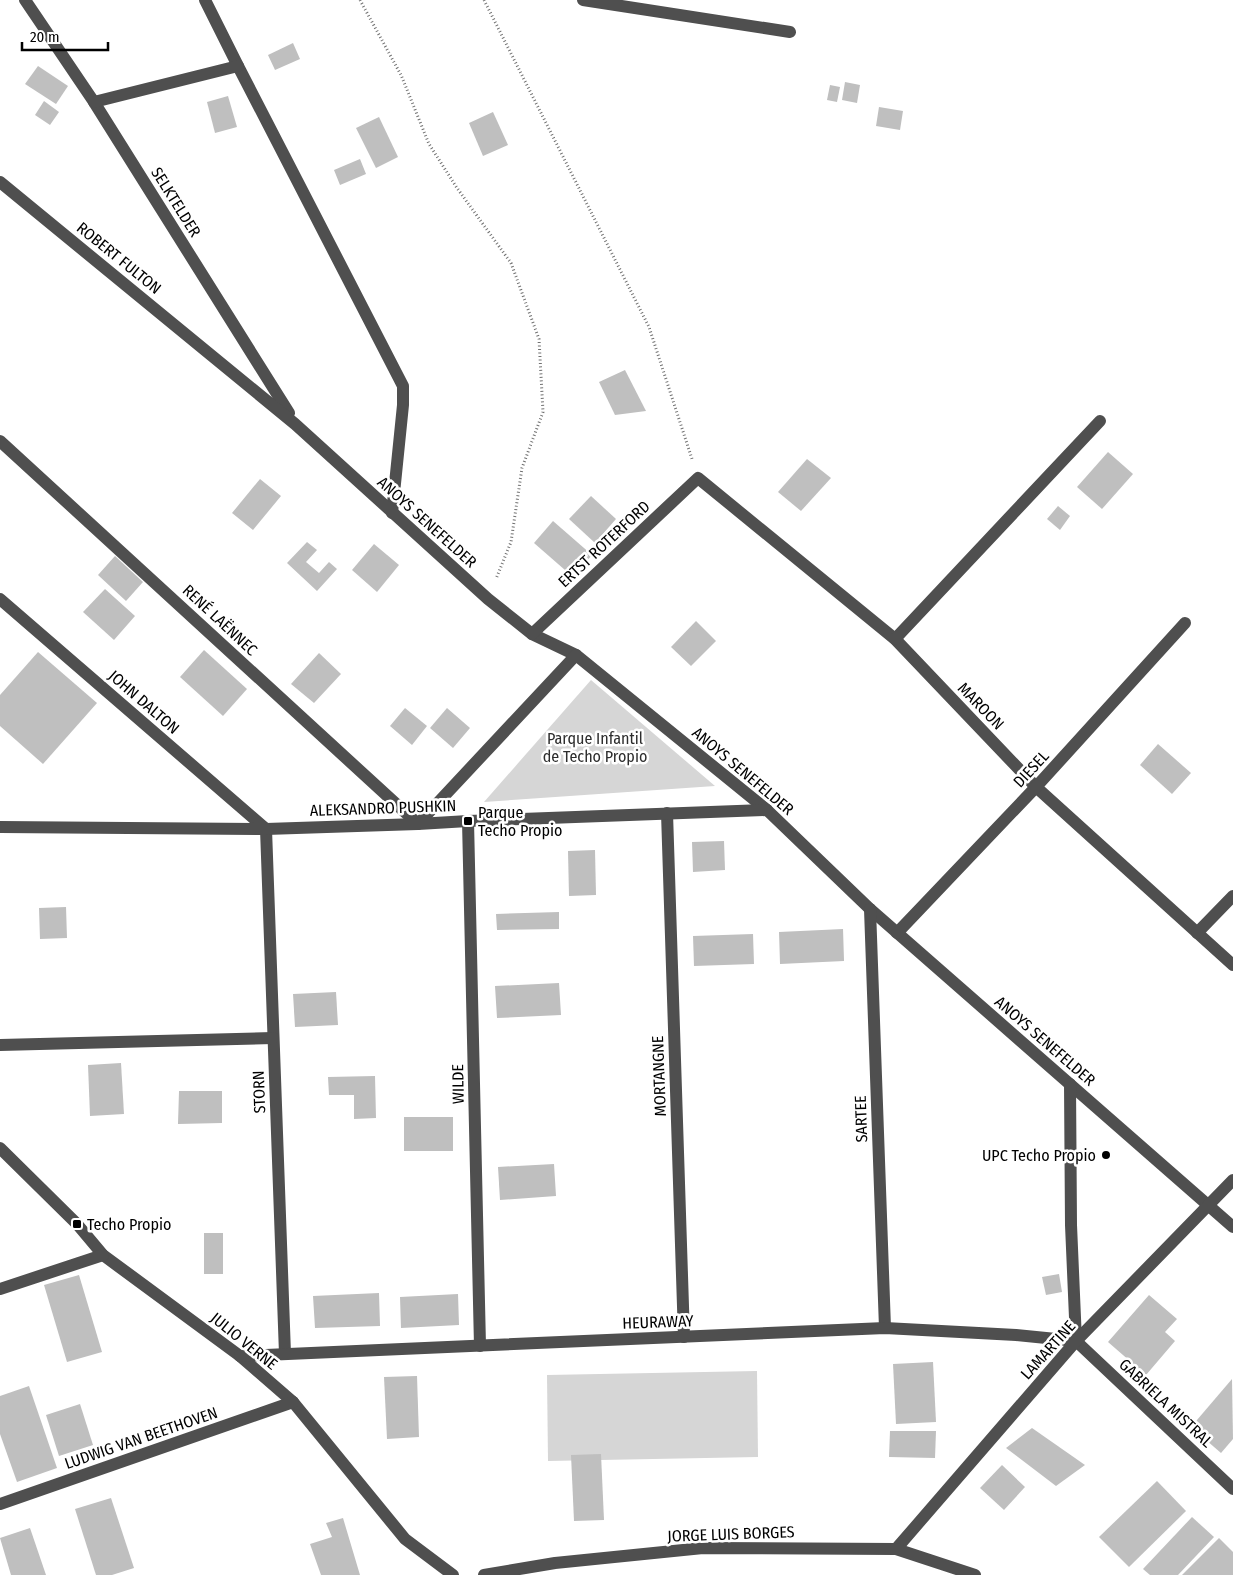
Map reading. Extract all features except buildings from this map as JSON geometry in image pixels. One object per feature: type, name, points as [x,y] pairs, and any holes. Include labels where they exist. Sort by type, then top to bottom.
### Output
[{"type":"street","name":"SELKTELDER","points":[[25,0],[94,102],[295,424]]},
{"type":"street","points":[[206,0],[403,386],[403,405],[392,513]]},
{"type":"street","points":[[582,0],[790,32]]},
{"type":"street","points":[[94,102],[238,66]]},
{"type":"street","name":"ROBERT FULTON","points":[[0,182],[218,360]]},
{"type":"street","name":"ANOYS SENEFELDER","points":[[218,360],[295,424],[488,599],[532,634],[576,655],[768,810],[870,909],[1233,1227]]},
{"type":"street","points":[[895,639],[1100,421]]},
{"type":"street","name":"RENÉ LAËNNEC","points":[[0,441],[418,824]]},
{"type":"street","name":"ERTST ROTERFORD","points":[[532,634],[698,478]]},
{"type":"street","name":"MAROON","points":[[698,478],[895,639],[1036,787],[1233,966]]},
{"type":"street","name":"JOHN DALTON","points":[[0,599],[266,829]]},
{"type":"street","name":"DIESEL","points":[[898,933],[1036,787],[1185,623]]},
{"type":"street","points":[[418,824],[576,655]]},
{"type":"street","name":"ALEKSANDRO PUSHKIN","points":[[0,827],[266,829],[768,810]]},
{"type":"street","name":"MORTANGNE","points":[[667,813],[684,1337]]},
{"type":"street","name":"WILDE","points":[[468,821],[480,1346]]},
{"type":"street","name":"STORN","points":[[266,829],[285,1354]]},
{"type":"street","points":[[1197,933],[1233,896]]},
{"type":"street","name":"SARTEE","points":[[870,909],[885,1328]]},
{"type":"street","points":[[0,1045],[273,1038]]},
{"type":"street","points":[[1070,1084],[1071,1225],[1076,1341]]},
{"type":"street","name":"JULIO VERNE","points":[[0,1148],[77,1224],[103,1255],[240,1356],[293,1402],[405,1539],[453,1575]]},
{"type":"street","name":"LAMARTINE","points":[[896,1549],[1076,1341],[1233,1180]]},
{"type":"street","points":[[0,1289],[103,1255]]},
{"type":"street","name":"HEURAWAY","points":[[240,1356],[885,1328],[1016,1335],[1076,1341]]},
{"type":"street","name":"GABRIELA MISTRAL","points":[[1076,1341],[1233,1489]]},
{"type":"street","name":"LUDWIG VAN BEETHOVEN","points":[[0,1504],[293,1402]]},
{"type":"street","name":"JORGE LUIS BORGES","points":[[484,1575],[555,1563],[704,1548],[896,1549],[975,1575]]},
{"type":"path","points":[[360,0],[401,75],[429,144],[457,188],[511,263],[539,339],[543,412],[522,468],[511,542],[488,599]]},
{"type":"path","points":[[484,0],[649,327],[698,478]]},
{"type":"green space","name":"Parque Infantil de Techo Propio","points":[[591,680],[715,786],[484,802]]},
{"type":"green space","points":[[757,1371],[758,1457],[548,1461],[547,1375]]},
{"type":"place","name":"Parque Techo Propio","points":[[468,821]]},
{"type":"place","name":"UPC Techo Propio","points":[[1106,1155]]},
{"type":"place","name":"Techo Propio","points":[[77,1224]]}]
